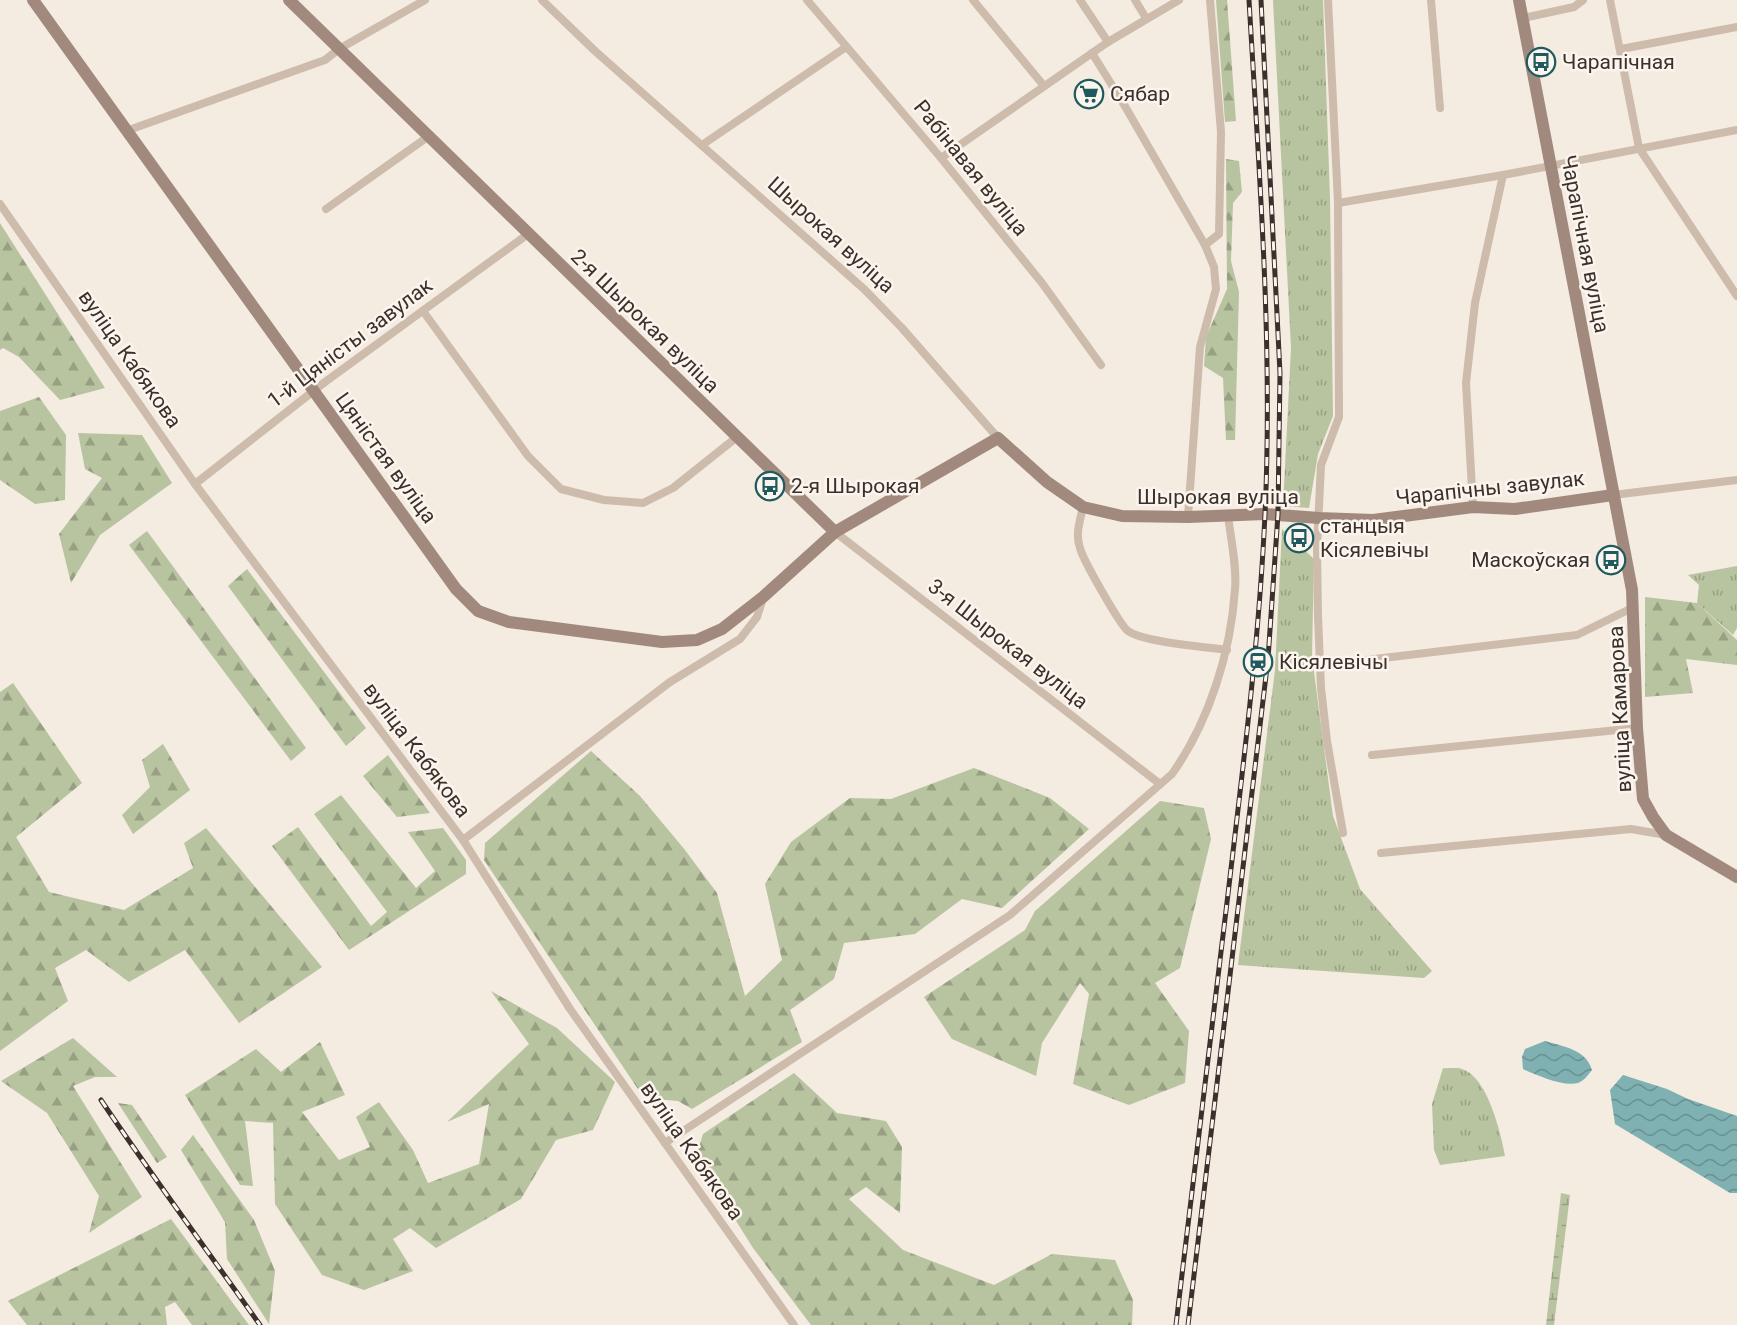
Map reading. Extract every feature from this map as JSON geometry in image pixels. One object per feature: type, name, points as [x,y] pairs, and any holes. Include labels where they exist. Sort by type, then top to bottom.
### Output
[{"type":"street","name":"Цяністая вуліца","points":[[33,0],[456,590],[486,615],[538,627],[662,642],[697,640],[722,629],[763,597],[835,532],[998,438]]},
{"type":"street","name":"2-я Шырокая вуліца","points":[[289,0],[835,532]]},
{"type":"street","points":[[126,131],[325,60],[425,0]]},
{"type":"street","name":"Шырокая вуліца","points":[[542,0],[595,51],[864,289],[902,328],[998,438],[1047,482],[1083,507],[1122,516],[1188,517],[1278,514],[1319,518]]},
{"type":"street","name":"Рабінавая вуліца","points":[[807,0],[941,158],[1042,284],[1101,365]]},
{"type":"street","points":[[973,0],[1044,86]]},
{"type":"street","points":[[1080,0],[1108,42]]},
{"type":"street","points":[[1135,0],[1146,18]]},
{"type":"street","points":[[941,158],[1108,42],[1179,0]]},
{"type":"street","points":[[1205,245],[1219,234],[1221,132],[1210,0]]},
{"type":"street","points":[[1328,0],[1338,203],[1339,417],[1322,465],[1318,616],[1321,688],[1327,741],[1343,833]]},
{"type":"street","points":[[1431,0],[1440,108]]},
{"type":"street","name":"Чарапічная вуліца","points":[[1519,0],[1613,495]]},
{"type":"street","points":[[1523,18],[1574,7],[1583,0]]},
{"type":"street","points":[[1610,0],[1639,148],[1737,296]]},
{"type":"street","points":[[1621,49],[1737,27]]},
{"type":"street","points":[[702,145],[846,47]]},
{"type":"street","points":[[1092,53],[1205,245],[1214,267],[1216,289],[1200,346],[1188,517]]},
{"type":"street","points":[[1338,203],[1503,175],[1737,130]]},
{"type":"street","points":[[326,209],[429,136]]},
{"type":"street","points":[[1473,507],[1466,383],[1475,303],[1503,175]]},
{"type":"street","name":"вуліца Кабякова","points":[[0,204],[195,484],[463,840],[570,1009],[794,1325]]},
{"type":"street","name":"1-й Цяністы завулак","points":[[195,484],[314,391],[528,234]]},
{"type":"street","points":[[423,311],[528,456],[561,489],[604,500],[643,503],[674,488],[738,437]]},
{"type":"street","name":"Чарапічны завулак","points":[[1319,518],[1373,520],[1473,507],[1515,509],[1737,480]]},
{"type":"street","name":"вуліца Камарова","points":[[1613,495],[1634,608],[1637,728],[1643,799],[1666,835],[1737,877]]},
{"type":"street","points":[[1083,507],[1078,531],[1079,547],[1094,578],[1127,631],[1142,637],[1227,650]]},
{"type":"street","points":[[665,1143],[1010,915],[1172,774],[1185,757],[1201,724],[1227,650],[1235,587],[1228,516]]},
{"type":"street","name":"3-я Шырокая вуліца","points":[[835,532],[1160,784]]},
{"type":"street","points":[[463,840],[670,682],[740,639],[757,617],[763,597]]},
{"type":"street","points":[[1358,661],[1577,635],[1634,608]]},
{"type":"street","points":[[1372,755],[1637,728]]},
{"type":"street","points":[[1381,853],[1631,829],[1666,835]]},
{"type":"green space","points":[[1216,0],[1227,0],[1236,121],[1225,122]]},
{"type":"green space","points":[[1273,0],[1323,0],[1330,198],[1333,416],[1318,454],[1309,508],[1283,506],[1291,348]]},
{"type":"green space","points":[[1226,159],[1239,161],[1242,192],[1233,203],[1231,261],[1239,292],[1235,440],[1226,440],[1223,378],[1204,366],[1206,337],[1227,289]]},
{"type":"green space","points":[[0,223],[105,388],[60,400],[19,357],[3,348],[0,350]]},
{"type":"green space","points":[[39,397],[66,435],[65,500],[35,504],[0,480],[0,411]]},
{"type":"green space","points":[[78,433],[142,435],[172,483],[100,535],[71,583],[59,534],[102,478],[85,469]]},
{"type":"green space","points":[[1282,529],[1314,559],[1312,657],[1333,816],[1360,889],[1432,971],[1424,978],[1238,965],[1275,670]]},
{"type":"green space","points":[[147,531],[306,748],[291,761],[129,545]]},
{"type":"green space","points":[[1737,566],[1737,628],[1733,635],[1697,603],[1699,585],[1688,575]]},
{"type":"green space","points":[[247,569],[366,728],[346,746],[228,586]]},
{"type":"green space","points":[[1645,597],[1697,603],[1737,640],[1737,665],[1686,659],[1693,693],[1645,697]]},
{"type":"green space","points":[[13,683],[82,783],[16,837],[49,892],[124,910],[193,868],[184,843],[206,828],[322,967],[239,1023],[185,950],[129,982],[86,950],[55,968],[68,1001],[0,1051],[0,692]]},
{"type":"green space","points":[[163,744],[190,790],[133,834],[122,815],[150,787],[142,760]]},
{"type":"green space","points":[[591,751],[640,796],[717,893],[745,996],[782,960],[765,884],[791,842],[850,798],[891,799],[974,768],[1050,798],[1089,829],[1002,908],[962,899],[915,934],[844,943],[834,979],[790,1010],[802,1042],[692,1109],[678,1101],[644,1098],[484,860],[485,843]]},
{"type":"green space","points":[[388,755],[430,813],[397,817],[363,776]]},
{"type":"green space","points":[[341,795],[416,888],[435,871],[408,832],[443,828],[466,860],[466,874],[349,950],[272,846],[298,827],[371,926],[387,912],[314,814]]},
{"type":"green space","points":[[1160,801],[1204,808],[1211,839],[1180,968],[1155,983],[1189,1031],[1185,1083],[1129,1105],[1073,1084],[1089,994],[1080,983],[1042,1043],[1036,1076],[952,1039],[924,997],[1025,930],[1035,911]]},
{"type":"green space","points":[[491,991],[557,1028],[615,1082],[593,1130],[556,1140],[521,1199],[436,1248],[410,1228],[393,1239],[413,1271],[364,1290],[322,1275],[275,1204],[273,1123],[245,1121],[253,1186],[240,1185],[185,1095],[256,1049],[281,1072],[320,1042],[345,1095],[302,1112],[339,1160],[370,1147],[356,1117],[379,1102],[413,1150],[428,1183],[479,1164],[489,1104],[447,1122],[529,1044]]},
{"type":"green space","points":[[73,1038],[117,1077],[95,1077],[73,1086],[142,1197],[89,1233],[99,1196],[47,1113],[1,1081]]},
{"type":"green space","points":[[1443,1068],[1462,1069],[1479,1082],[1491,1106],[1505,1156],[1440,1165],[1434,1150],[1432,1104]]},
{"type":"green space","points":[[794,1073],[837,1113],[886,1121],[902,1147],[900,1213],[866,1187],[849,1199],[903,1250],[994,1285],[1052,1254],[1115,1260],[1133,1300],[1132,1325],[811,1325],[753,1248],[696,1157],[703,1134]]},
{"type":"green space","points":[[118,1103],[132,1105],[167,1157],[157,1163]]},
{"type":"green space","points":[[193,1135],[254,1220],[275,1271],[269,1324],[227,1259],[225,1222],[181,1150]]},
{"type":"green space","points":[[1561,1193],[1570,1195],[1554,1325],[1546,1325]]},
{"type":"green space","points":[[171,1219],[249,1325],[192,1325],[175,1302],[165,1307],[167,1325],[27,1325],[8,1301]]},
{"type":"water","points":[[1545,1041],[1567,1047],[1585,1057],[1592,1070],[1586,1078],[1578,1083],[1565,1083],[1550,1080],[1523,1069],[1522,1057],[1525,1049]]},
{"type":"water","points":[[1623,1075],[1737,1116],[1737,1193],[1730,1193],[1615,1124],[1610,1090]]},
{"type":"railway","points":[[1176,1325],[1245,752],[1259,610],[1265,514],[1266,321],[1249,0]]},
{"type":"railway","points":[[1188,1325],[1268,659],[1278,514],[1280,373],[1261,0]]},
{"type":"railway","points":[[101,1100],[260,1325]]},
{"type":"place","name":"Чарапічная","points":[[1541,62]]},
{"type":"place","name":"Сябар","points":[[1089,94]]},
{"type":"place","name":"2-я Шырокая","points":[[770,486]]},
{"type":"place","name":"станцыя Кісялевічы","points":[[1299,538]]},
{"type":"place","name":"Маскоўская","points":[[1611,560]]},
{"type":"place","name":"Кісялевічы","points":[[1258,662]]}]
